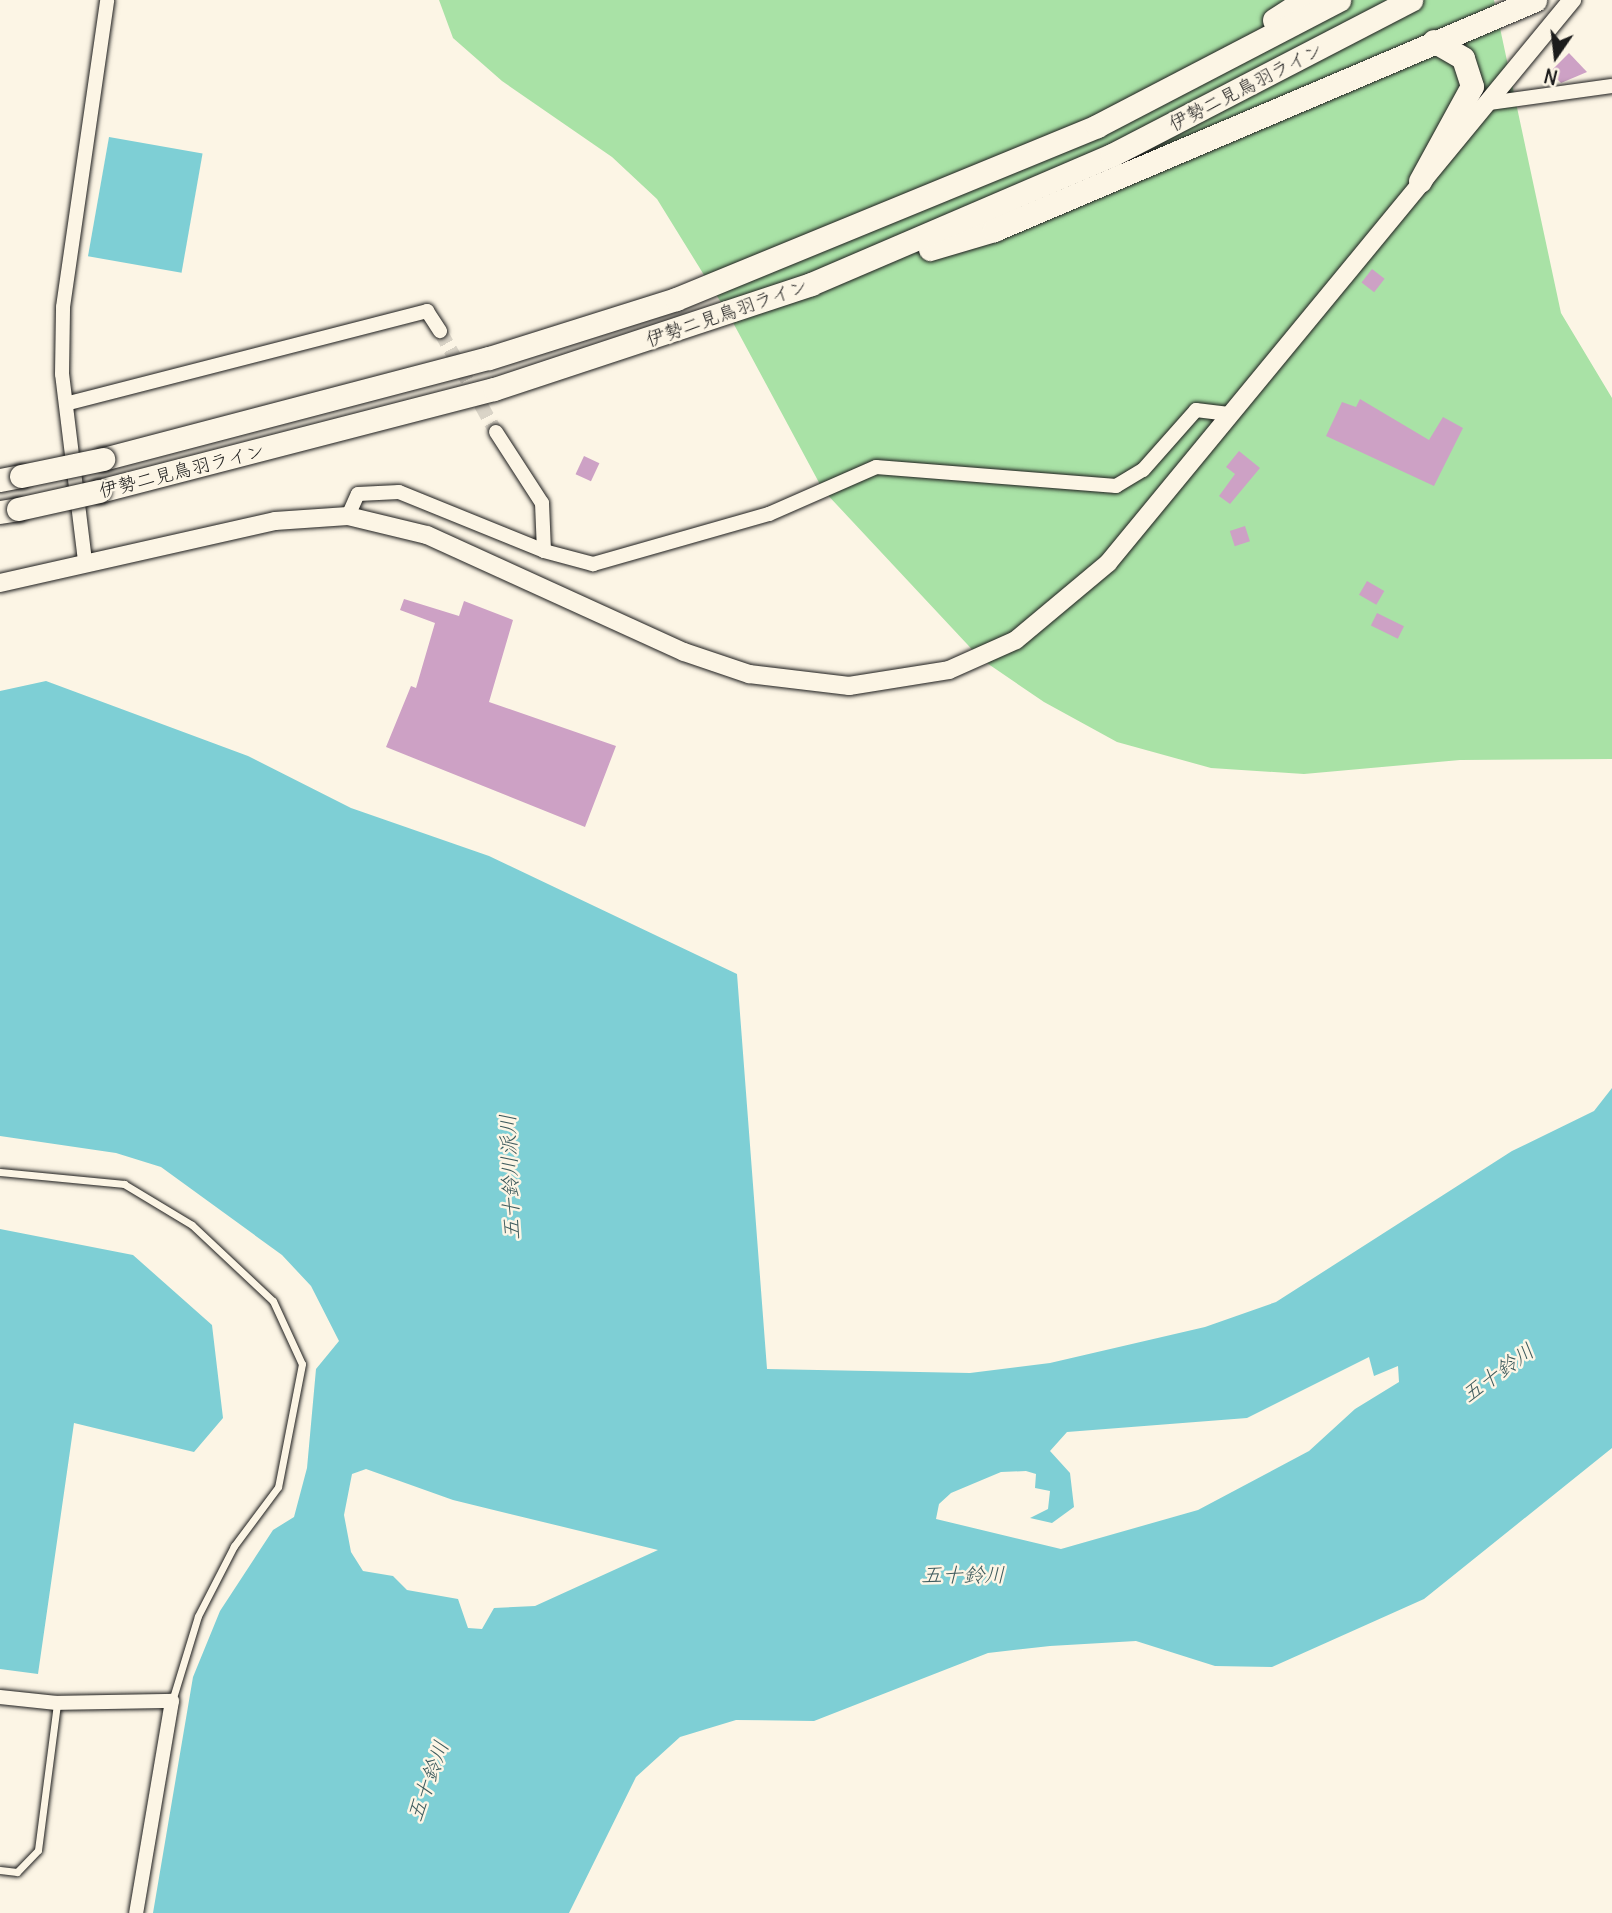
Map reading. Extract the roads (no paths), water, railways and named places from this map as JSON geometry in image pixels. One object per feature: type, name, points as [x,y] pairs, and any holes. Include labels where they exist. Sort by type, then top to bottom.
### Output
[{"type":"main road","points":[[1097,125],[1305,0]]},
{"type":"main road","name":"伊勢二見鳥羽ライン","points":[[10,478],[103,459],[489,358],[676,299],[1097,125],[1339,0]]},
{"type":"main road","name":"伊勢二見鳥羽ライン","points":[[9,510],[99,491],[494,389],[811,284],[1112,155],[1411,0]]},
{"type":"main road","points":[[811,284],[994,230],[1433,41],[1535,0]]},
{"type":"main road","points":[[1420,181],[1471,97],[1463,58],[1433,41]]},
{"type":"street","points":[[85,561],[69,403],[63,307],[107,0]]},
{"type":"street","points":[[0,583],[85,561],[275,521],[348,516],[427,535],[684,652],[749,674],[810,685],[916,680],[1016,640],[1064,604],[1108,563],[1420,181],[1489,103],[1572,0]]},
{"type":"street","points":[[1489,103],[1612,86]]},
{"type":"street","points":[[69,403],[427,311],[440,331]]},
{"type":"street","points":[[348,516],[358,494],[399,492],[544,551],[593,564],[769,514],[876,467],[1116,486],[1138,475],[1196,410],[1229,414]]},
{"type":"street","points":[[496,432],[542,503],[544,551]]},
{"type":"street","points":[[0,1697],[57,1703],[172,1701],[136,1913]]},
{"type":"lane","points":[[0,1172],[124,1184],[192,1225],[273,1300],[302,1364],[278,1487],[234,1546],[198,1616],[172,1701]]},
{"type":"lane","points":[[0,1870],[17,1872],[38,1850],[57,1703]]},
{"type":"water","points":[[109,137],[203,153],[182,273],[88,256]]},
{"type":"water","points":[[46,681],[248,756],[351,808],[489,856],[737,974],[767,1369],[970,1373],[1050,1363],[1205,1327],[1276,1302],[1512,1151],[1594,1111],[1612,1088],[1612,1448],[1424,1599],[1272,1667],[1215,1666],[1136,1641],[988,1653],[814,1721],[736,1720],[680,1737],[636,1777],[569,1913],[153,1913],[193,1677],[220,1611],[273,1530],[294,1517],[307,1468],[316,1369],[339,1341],[311,1286],[282,1255],[161,1167],[116,1153],[0,1136],[0,691]],"holes":[[[1369,1357],[1374,1376],[1398,1366],[1399,1382],[1355,1409],[1309,1451],[1198,1510],[1061,1549],[936,1519],[939,1504],[951,1493],[1001,1472],[1026,1471],[1036,1474],[1035,1488],[1050,1491],[1048,1509],[1030,1518],[1052,1523],[1074,1507],[1070,1473],[1050,1451],[1067,1432],[1247,1418]],[[366,1469],[453,1500],[658,1550],[535,1606],[494,1608],[482,1629],[468,1628],[458,1599],[407,1590],[393,1576],[363,1571],[351,1552],[344,1515],[352,1474]]]},
{"type":"water","points":[[0,1229],[133,1255],[212,1325],[223,1418],[194,1452],[74,1423],[38,1674],[0,1669]]},
{"type":"tunnel","points":[[440,331],[496,432]]},
{"type":"water label","name":"五十鈴川派川","points":[[510,1177]]},
{"type":"water label","name":"五十鈴川","points":[[1498,1373]]},
{"type":"water label","name":"五十鈴川","points":[[963,1575]]},
{"type":"water label","name":"五十鈴川","points":[[428,1781]]}]
